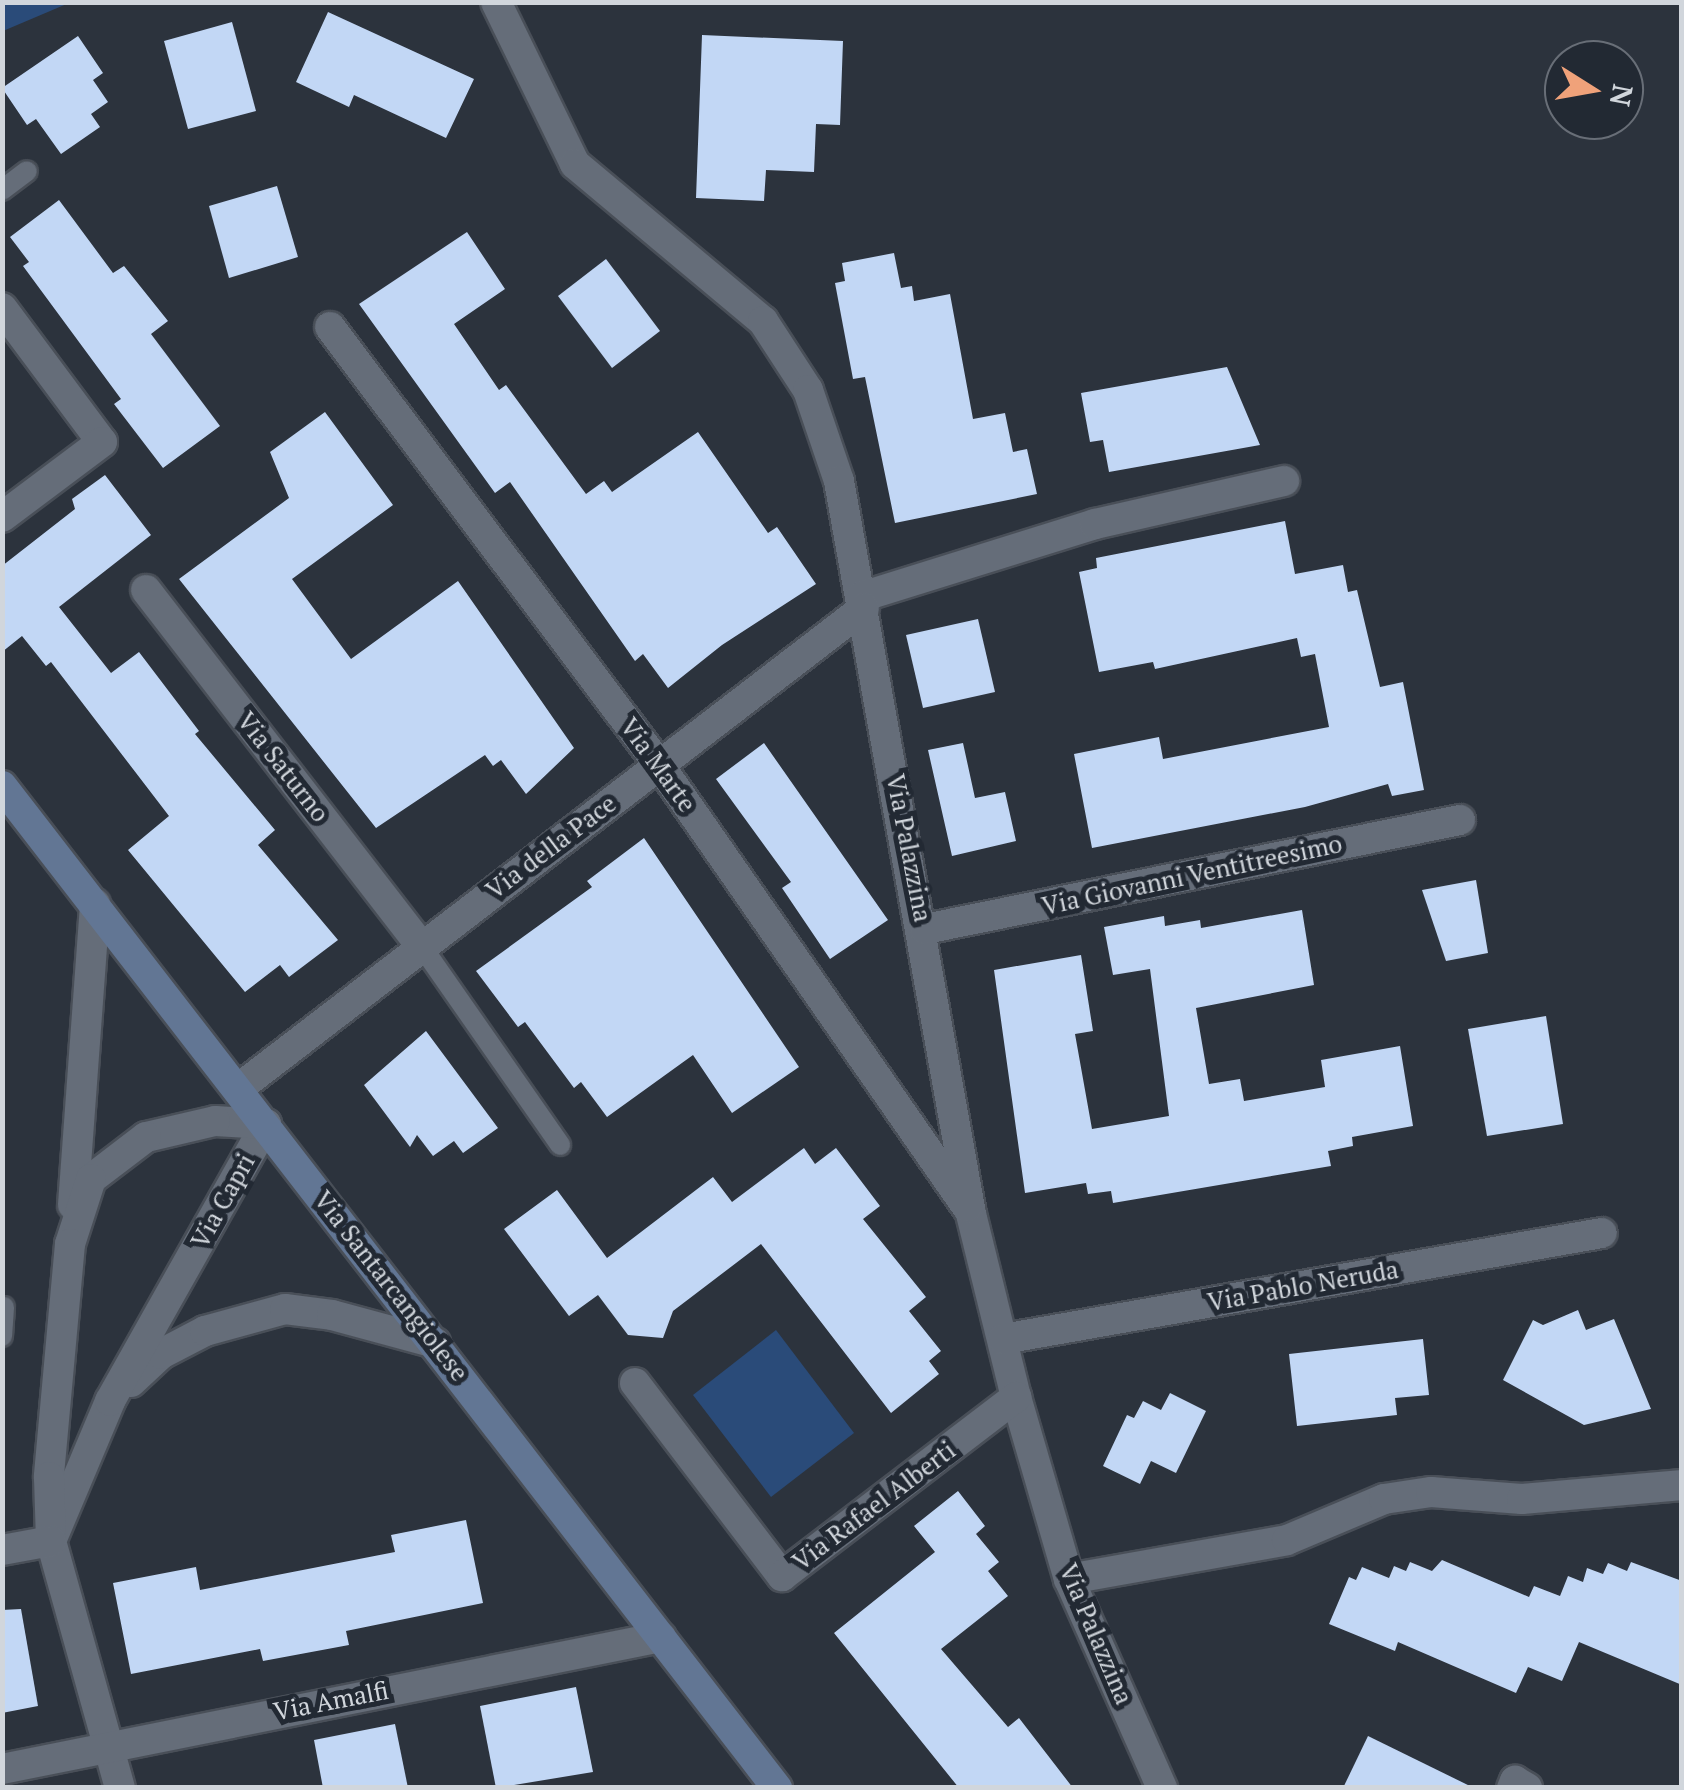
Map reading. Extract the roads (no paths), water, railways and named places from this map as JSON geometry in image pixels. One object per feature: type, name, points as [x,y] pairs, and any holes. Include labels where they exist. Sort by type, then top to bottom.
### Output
[{"type":"main road","name":"Via Santarcangiolese","points":[[2,786],[777,1788]]},
{"type":"street","name":"Via Palazzina","points":[[496,2],[575,164],[763,321],[808,390],[839,481],[924,930],[971,1214],[1016,1398],[1070,1578],[1162,1788]]},
{"type":"street","points":[[2,308],[102,442],[2,518]]},
{"type":"street","name":"Via Marte","points":[[330,327],[660,766],[971,1214]]},
{"type":"street","points":[[862,602],[1095,524],[1284,481]]},
{"type":"street","name":"Via Saturno","points":[[146,590],[420,944]]},
{"type":"street","name":"Via della Pace","points":[[239,1088],[420,944],[660,766],[862,602]]},
{"type":"street","name":"Via Giovanni Ventitreesimo","points":[[924,930],[1460,820]]},
{"type":"street","name":"Via Capri","points":[[95,904],[49,1477],[56,1554],[120,1788]]},
{"type":"street","name":"Via Capri","points":[[56,1554],[110,1401],[266,1124],[215,1122],[146,1137],[91,1179],[70,1244]]},
{"type":"street","name":"Via Pablo Neruda","points":[[1003,1339],[1602,1234]]},
{"type":"street","name":"Via Capri","points":[[110,1401],[162,1354],[236,1318],[285,1310],[332,1315],[435,1343]]},
{"type":"street","name":"Via Rafael Alberti","points":[[635,1383],[782,1576],[1016,1398]]},
{"type":"street","points":[[1070,1578],[1287,1540],[1384,1499],[1431,1492],[1522,1499],[1682,1484]]},
{"type":"street","points":[[2,1550],[56,1554]]},
{"type":"street","name":"Via Amalfi","points":[[2,1769],[660,1637]]},
{"type":"street","points":[[1512,1788],[1515,1781],[1526,1788]]},
{"type":"lane","points":[[2,190],[28,171]]},
{"type":"lane","points":[[420,944],[560,1145]]},
{"type":"lane","points":[[2,1336],[4,1306]]}]
